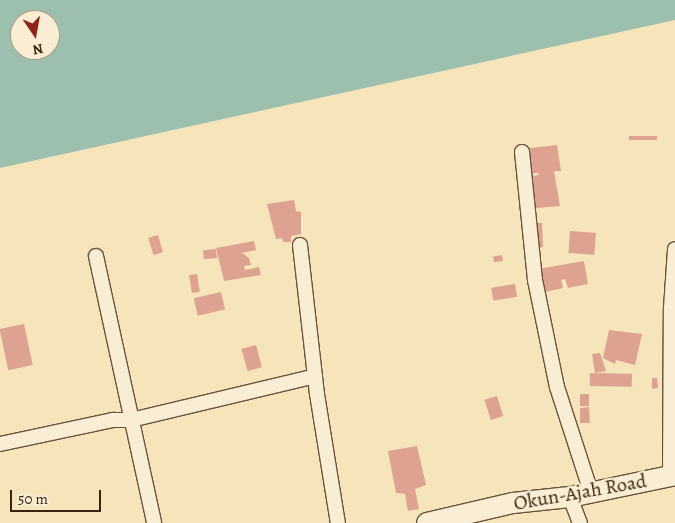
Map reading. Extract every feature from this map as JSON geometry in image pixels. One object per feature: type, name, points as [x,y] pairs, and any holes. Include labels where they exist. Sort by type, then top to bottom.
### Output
[{"type":"main road","name":"Okun-Ajah Road","points":[[427,523],[513,503],[570,497],[673,475]]},
{"type":"street","points":[[522,152],[536,289],[557,387],[591,492]]},
{"type":"street","points":[[300,245],[315,376],[338,523]]},
{"type":"street","points":[[673,475],[675,249]]},
{"type":"street","points":[[96,256],[154,523]]},
{"type":"street","points":[[0,444],[113,420],[131,420],[315,376]]},
{"type":"street","points":[[570,497],[580,523]]},
{"type":"shaded area","points":[[0,0],[675,0],[675,20],[0,168]]},
{"type":"building","points":[[629,136],[657,136],[657,140],[629,140]]},
{"type":"building","points":[[557,145],[561,171],[554,171],[560,206],[527,209],[526,177],[539,175],[538,173],[526,174],[523,149]]},
{"type":"building","points":[[294,200],[296,211],[301,212],[301,234],[291,236],[291,242],[283,242],[282,238],[276,239],[267,204]]},
{"type":"building","points":[[532,223],[542,223],[543,247],[534,248]]},
{"type":"building","points":[[570,231],[596,233],[594,255],[568,253]]},
{"type":"building","points":[[158,235],[163,252],[153,255],[148,238]]},
{"type":"building","points":[[254,241],[256,250],[242,253],[249,258],[251,265],[244,266],[245,270],[259,267],[261,275],[224,281],[216,248]]},
{"type":"building","points":[[216,249],[217,258],[204,259],[203,250]]},
{"type":"building","points":[[502,255],[503,261],[494,262],[493,256]]},
{"type":"building","points":[[584,261],[588,284],[568,288],[565,279],[561,280],[563,288],[545,292],[538,269]]},
{"type":"building","points":[[197,274],[200,292],[192,293],[189,275]]},
{"type":"building","points":[[515,284],[517,297],[493,301],[491,288]]},
{"type":"building","points":[[221,292],[225,310],[198,316],[194,298]]},
{"type":"building","points":[[24,324],[33,365],[8,370],[0,329]]},
{"type":"building","points":[[609,330],[642,334],[635,365],[616,360],[615,364],[603,358]]},
{"type":"building","points":[[256,345],[262,367],[247,371],[242,349]]},
{"type":"building","points":[[600,353],[606,371],[595,373],[592,354]]},
{"type":"building","points":[[590,373],[632,374],[632,387],[590,386]]},
{"type":"building","points":[[652,378],[657,378],[658,388],[652,389]]},
{"type":"building","points":[[580,394],[589,394],[589,406],[580,406]]},
{"type":"building","points":[[497,396],[503,416],[491,420],[485,400]]},
{"type":"building","points":[[589,407],[590,423],[580,423],[580,408]]},
{"type":"building","points":[[417,446],[426,485],[415,489],[419,509],[408,511],[405,494],[396,493],[388,451]]}]
